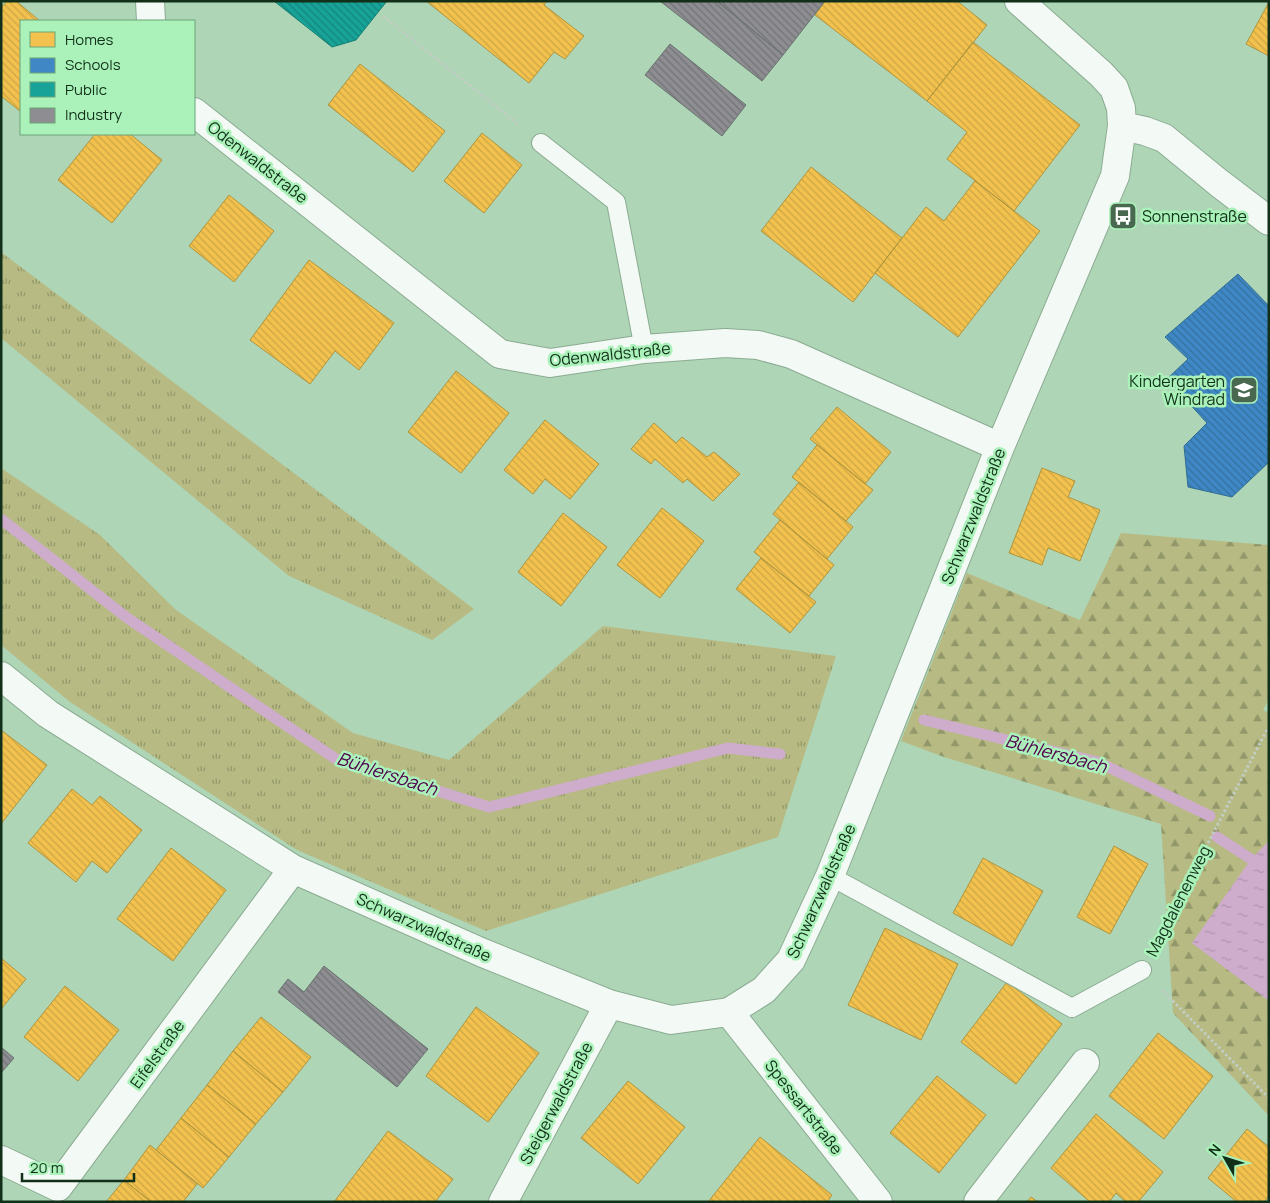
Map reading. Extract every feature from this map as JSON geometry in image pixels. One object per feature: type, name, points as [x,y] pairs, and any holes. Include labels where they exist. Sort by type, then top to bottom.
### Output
[{"type":"street","points":[[150,1],[151,20]]},
{"type":"street","name":"Schwarzwaldstraße","points":[[1,676],[48,714],[293,869],[483,953],[609,1004],[671,1020],[729,1012],[764,990],[791,960],[830,876],[1000,447],[1115,176],[1122,126],[1121,108],[1114,88],[1019,1]]},
{"type":"street","name":"Odenwaldstraße","points":[[195,113],[500,354],[550,363],[644,349],[725,343],[758,345],[791,354],[1000,447]]},
{"type":"street","points":[[1122,126],[1164,138],[1269,221]]},
{"type":"street","name":"Eifelstraße","points":[[1,1160],[58,1188],[293,869]]},
{"type":"street","name":"Steigerwaldstraße","points":[[503,1202],[609,1004]]},
{"type":"street","name":"Spessartstraße","points":[[729,1012],[878,1202]]},
{"type":"street","points":[[978,1202],[1085,1062]]},
{"type":"lane","points":[[541,142],[616,202],[644,349]]},
{"type":"lane","points":[[830,876],[1072,1008],[1142,970]]},
{"type":"path","points":[[383,16],[541,142]]},
{"type":"path","name":"Magdalenenweg","points":[[1269,726],[1142,970],[1269,1098]]},
{"type":"green space","points":[[1,252],[474,609],[432,640],[289,576],[1,338]]},
{"type":"green space","points":[[1,468],[100,535],[176,610],[353,733],[449,760],[603,626],[836,656],[778,837],[486,931],[297,850],[70,702],[1,645]]},
{"type":"green space","points":[[1121,533],[1269,545],[1269,699],[1263,710],[1269,713],[1269,1116],[1173,1013],[1161,824],[944,757],[901,741],[967,573],[1080,620]]},
{"type":"water","points":[[1269,841],[1269,1001],[1192,943],[1251,859]]},
{"type":"building: Homes","points":[[7,1],[16,1],[39,20],[20,20],[20,111],[1,96],[1,8]]},
{"type":"building: Homes","points":[[426,1],[547,1],[544,5],[584,36],[565,59],[554,52],[529,83]]},
{"type":"building: Homes","points":[[825,1],[957,1],[987,25],[927,101],[815,15]]},
{"type":"building: Homes","points":[[1269,2],[1269,56],[1246,44]]},
{"type":"building: Homes","points":[[973,42],[1080,125],[1014,211],[947,159],[967,132],[927,101]]},
{"type":"building: Homes","points":[[360,64],[445,131],[413,172],[328,105]]},
{"type":"building: Homes","points":[[482,133],[522,165],[484,213],[444,181]]},
{"type":"building: Homes","points":[[94,135],[131,135],[162,160],[112,223],[58,180]]},
{"type":"building: Homes","points":[[811,167],[902,238],[853,302],[761,231]]},
{"type":"building: Homes","points":[[975,181],[1040,231],[958,337],[875,273],[926,207],[944,221]]},
{"type":"building: Homes","points":[[229,195],[274,231],[234,282],[189,246]]},
{"type":"building: Homes","points":[[309,260],[394,323],[359,370],[335,351],[310,384],[250,340]]},
{"type":"building: Homes","points":[[456,371],[509,413],[461,473],[408,432]]},
{"type":"building: Homes","points":[[837,407],[891,452],[865,484],[810,439]]},
{"type":"building: Homes","points":[[545,420],[599,464],[570,499],[545,479],[533,494],[504,470]]},
{"type":"building: Homes","points":[[654,423],[676,443],[682,437],[707,457],[714,452],[740,474],[713,501],[687,479],[683,483],[655,459],[651,464],[631,449]]},
{"type":"building: Homes","points":[[817,445],[873,490],[846,521],[792,477]]},
{"type":"building: Homes","points":[[1042,468],[1075,481],[1068,497],[1100,510],[1080,561],[1048,548],[1042,565],[1009,553]]},
{"type":"building: Homes","points":[[799,482],[853,527],[827,559],[773,514]]},
{"type":"building: Homes","points":[[662,508],[704,541],[660,598],[617,565]]},
{"type":"building: Homes","points":[[563,513],[607,547],[561,606],[518,572]]},
{"type":"building: Homes","points":[[780,520],[834,565],[809,596],[754,552]]},
{"type":"building: Homes","points":[[761,558],[816,602],[790,633],[736,589]]},
{"type":"building: Homes","points":[[1,730],[47,765],[1,824]]},
{"type":"building: Homes","points":[[72,789],[92,805],[100,796],[142,830],[107,873],[92,861],[76,882],[28,843]]},
{"type":"building: Homes","points":[[1114,846],[1148,864],[1110,934],[1077,917]]},
{"type":"building: Homes","points":[[171,848],[226,890],[173,961],[117,919]]},
{"type":"building: Homes","points":[[983,858],[1043,891],[1012,946],[953,913]]},
{"type":"building: Homes","points":[[885,928],[958,964],[921,1040],[848,1005]]},
{"type":"building: Homes","points":[[1,958],[26,979],[1,1009]]},
{"type":"building: Homes","points":[[1007,982],[1062,1024],[1016,1084],[961,1042]]},
{"type":"building: Homes","points":[[65,986],[119,1030],[78,1081],[24,1037]]},
{"type":"building: Homes","points":[[476,1007],[539,1053],[488,1122],[426,1076]]},
{"type":"building: Homes","points":[[261,1017],[311,1057],[283,1092],[233,1051]]},
{"type":"building: Homes","points":[[1158,1033],[1213,1076],[1164,1139],[1109,1096]]},
{"type":"building: Homes","points":[[233,1051],[283,1092],[256,1124],[207,1085]]},
{"type":"building: Homes","points":[[937,1076],[986,1115],[939,1173],[890,1133]]},
{"type":"building: Homes","points":[[628,1081],[685,1127],[638,1184],[581,1138]]},
{"type":"building: Homes","points":[[207,1085],[256,1124],[229,1157],[181,1118]]},
{"type":"building: Homes","points":[[1096,1114],[1163,1172],[1138,1202],[1126,1202],[1116,1193],[1109,1202],[1090,1202],[1051,1168]]},
{"type":"building: Homes","points":[[181,1118],[229,1157],[203,1188],[156,1150]]},
{"type":"building: Homes","points":[[1247,1129],[1269,1147],[1269,1196],[1264,1202],[1237,1202],[1208,1178]]},
{"type":"building: Homes","points":[[388,1131],[453,1179],[435,1202],[334,1202]]},
{"type":"building: Homes","points":[[760,1137],[832,1195],[827,1202],[708,1202]]},
{"type":"building: Homes","points":[[150,1145],[197,1184],[183,1202],[151,1202],[124,1180]]},
{"type":"building: Homes","points":[[124,1180],[151,1202],[106,1202]]},
{"type":"building: Homes","points":[[1031,1197],[1038,1202],[1027,1202]]},
{"type":"building: Schools","points":[[1238,274],[1269,306],[1269,462],[1232,497],[1188,487],[1184,446],[1207,423],[1167,379],[1188,359],[1165,337]]},
{"type":"building: Public","points":[[274,1],[387,1],[356,40],[332,47]]},
{"type":"building: Industry","points":[[660,1],[717,1],[783,55],[762,81]]},
{"type":"building: Industry","points":[[717,1],[825,1],[783,55]]},
{"type":"building: Industry","points":[[670,44],[746,105],[722,136],[645,75]]},
{"type":"building: Industry","points":[[324,966],[428,1049],[397,1087],[278,992],[288,979],[304,992]]},
{"type":"building: Industry","points":[[1,1047],[14,1058],[1,1073]]},
{"type":"waterway","name":"Bühlersbach","points":[[1,519],[126,617],[336,759],[489,807],[728,748],[780,754]]},
{"type":"waterway","name":"Bühlersbach","points":[[924,720],[1098,762],[1210,816]]},
{"type":"waterway","name":"Bühlersbach","points":[[1217,837],[1251,859]]},
{"type":"place","name":"Sonnenstraße","points":[[1123,216]]},
{"type":"place","name":"Kindergarten Windrad","points":[[1244,390]]}]
